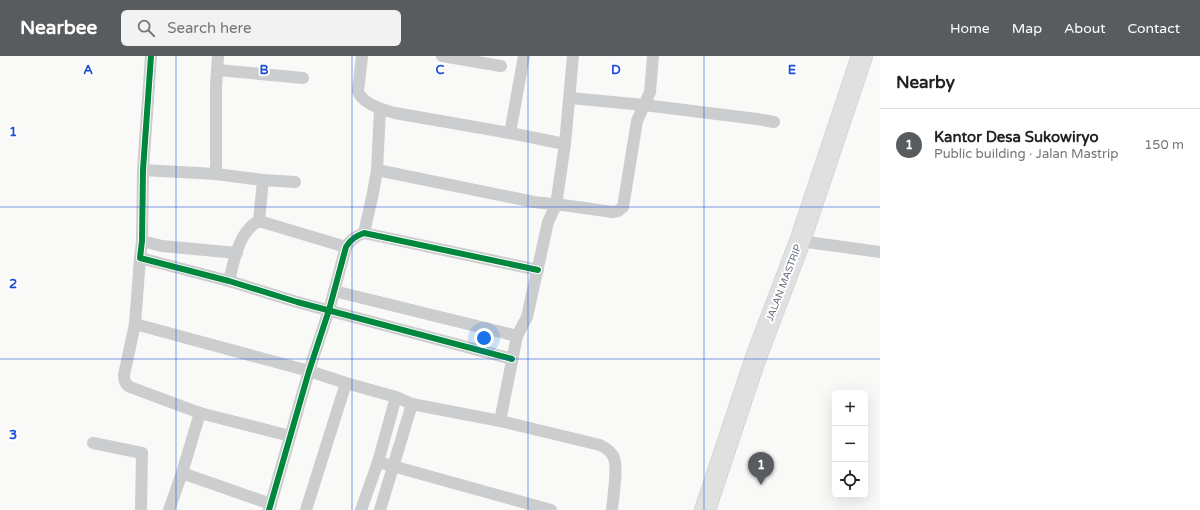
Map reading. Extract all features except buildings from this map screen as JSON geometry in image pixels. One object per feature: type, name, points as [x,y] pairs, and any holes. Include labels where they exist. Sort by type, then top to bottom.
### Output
[{"type":"main road","name":"JALAN MASTRIP","points":[[704,510],[755,360],[800,241],[862,56]]},
{"type":"street","points":[[151,56],[143,170],[142,241],[135,324],[124,380],[130,387],[200,413],[290,436]]},
{"type":"street","points":[[216,174],[216,86],[218,56]]},
{"type":"street","points":[[362,56],[358,91],[359,96],[380,109],[566,144]]},
{"type":"street","points":[[442,56],[501,66]]},
{"type":"street","points":[[510,133],[524,56]]},
{"type":"street","points":[[500,421],[517,336],[527,317],[548,222],[556,205],[566,144],[573,56]]},
{"type":"street","points":[[377,170],[534,202],[613,212],[620,210],[623,207],[637,121],[650,92],[653,56]]},
{"type":"street","points":[[218,70],[303,78]]},
{"type":"street","points":[[570,98],[644,105],[774,122]]},
{"type":"street","points":[[364,233],[377,170],[380,109]]},
{"type":"street","points":[[143,170],[216,174],[263,180],[295,182]]},
{"type":"street","points":[[229,281],[237,253],[244,236],[249,229],[259,221],[263,180]]},
{"type":"street","points":[[259,221],[346,247]]},
{"type":"street","points":[[182,473],[270,507],[309,371],[329,310],[346,247],[351,239],[356,236],[364,233],[538,270]]},
{"type":"street","points":[[142,241],[162,246],[237,253]]},
{"type":"street","points":[[800,241],[880,252]]},
{"type":"street","points":[[140,258],[512,359]]},
{"type":"street","points":[[334,291],[517,336]]},
{"type":"street","points":[[135,324],[309,371],[396,397],[412,404],[500,421],[600,445],[610,451],[616,466],[612,510]]},
{"type":"street","points":[[306,510],[346,383]]},
{"type":"street","points":[[361,510],[378,462],[396,397]]},
{"type":"street","points":[[380,510],[412,404]]},
{"type":"street","points":[[170,510],[200,413]]},
{"type":"street","points":[[93,442],[142,453],[141,510]]},
{"type":"street","points":[[378,462],[551,510]]},
{"type":"cycle path","points":[[151,56],[143,170],[142,241],[140,258],[229,281],[297,302],[512,359]]},
{"type":"cycle path","points":[[269,510],[309,371],[329,310],[346,247],[352,240],[364,233],[538,270]]},
{"type":"place","name":"Kantor Desa Sukowiryo","points":[[761,485]]}]
